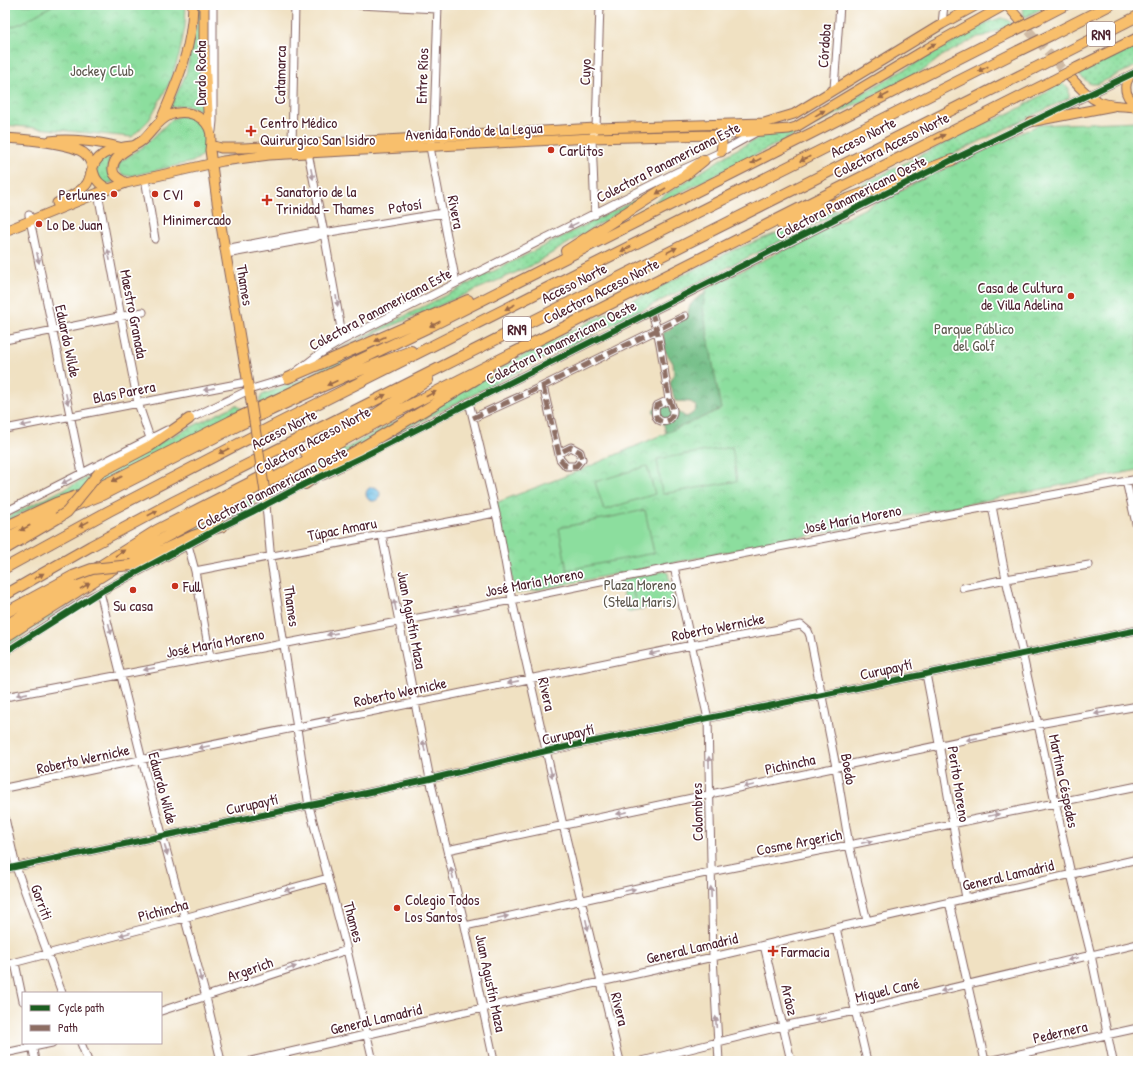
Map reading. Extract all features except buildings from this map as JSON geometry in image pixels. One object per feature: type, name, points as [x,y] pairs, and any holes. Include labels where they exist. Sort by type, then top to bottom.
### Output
[{"type":"highway","points":[[5,527],[56,503],[94,490],[230,421],[429,327],[1065,5]]},
{"type":"highway","name":"Acceso Norte","points":[[5,568],[123,503],[278,423],[1110,5]]},
{"type":"highway","name":"Acceso Norte","points":[[5,595],[91,546],[175,501],[1138,16]]},
{"type":"highway","name":"Colectora Acceso Norte","points":[[5,637],[151,545],[392,414],[1138,38]]},
{"type":"highway","points":[[288,378],[471,299],[520,281],[684,176],[704,160]]},
{"type":"highway","points":[[720,249],[826,206],[952,160]]},
{"type":"highway","points":[[5,539],[51,515],[102,495],[301,396],[348,375],[472,326]]},
{"type":"highway","points":[[304,484],[331,466],[543,338]]},
{"type":"highway","points":[[5,626],[150,534],[274,470],[373,416],[473,351]]},
{"type":"highway","points":[[5,549],[67,512],[99,473],[150,446],[189,419]]},
{"type":"highway","points":[[5,613],[73,576],[92,569],[131,565],[193,536],[223,526]]},
{"type":"main road","points":[[161,121],[181,72],[189,47],[193,5]]},
{"type":"main road","name":"Thames","points":[[204,5],[204,44],[212,164],[251,402],[266,505]]},
{"type":"main road","name":"Avenida Fondo de la Legua","points":[[126,183],[238,158],[722,130],[764,123],[794,114],[942,24],[977,5]]},
{"type":"main road","points":[[1006,5],[1020,20]]},
{"type":"main road","name":"Avenida Fondo de la Legua","points":[[211,145],[227,148],[323,144],[596,128],[757,131],[789,129],[796,127],[928,48],[1006,5]]},
{"type":"main road","points":[[1070,77],[1088,96],[1098,102],[1113,106]]},
{"type":"main road","points":[[1129,77],[1126,84],[1126,94],[1132,102],[1138,106]]},
{"type":"main road","points":[[1030,122],[1113,106],[1138,106]]},
{"type":"main road","points":[[126,183],[114,174],[112,168],[113,164],[119,156],[142,140],[169,115],[187,112],[197,115],[204,121],[209,129]]},
{"type":"main road","points":[[721,152],[722,130]]},
{"type":"main road","points":[[5,138],[47,142],[80,151],[87,156],[99,183],[109,189]]},
{"type":"main road","points":[[47,142],[64,140],[119,147],[135,145]]},
{"type":"main road","points":[[194,168],[202,163],[211,145]]},
{"type":"main road","points":[[5,231],[29,217],[76,194],[88,182],[92,168],[100,157],[119,147]]},
{"type":"main road","points":[[5,224],[126,183]]},
{"type":"street","name":"Dardo Rocha","points":[[211,145],[213,121],[213,5]]},
{"type":"street","name":"Catamarca","points":[[292,145],[295,5]]},
{"type":"street","points":[[359,5],[437,7]]},
{"type":"street","name":"Cuyo","points":[[592,138],[596,128],[600,5]]},
{"type":"street","name":"Córdoba","points":[[834,89],[840,5]]},
{"type":"street","points":[[942,24],[944,5]]},
{"type":"street","name":"Entre Ríos","points":[[430,147],[433,137],[437,7]]},
{"type":"street","name":"Colectora Panamericana Oeste","points":[[5,652],[100,592],[304,484],[342,467],[952,160],[1030,122],[1129,77],[1138,71]]},
{"type":"street","name":"Colectora Panamericana Este","points":[[5,512],[189,419],[248,386],[288,378],[318,355],[343,340],[595,215],[679,171],[721,152],[757,131],[764,123]]},
{"type":"street","points":[[592,138],[595,215]]},
{"type":"street","points":[[292,145],[308,154],[343,340]]},
{"type":"street","name":"Rivera","points":[[430,147],[456,283]]},
{"type":"street","points":[[145,178],[155,239]]},
{"type":"street","name":"Maestro Granada","points":[[98,193],[138,403],[150,438]]},
{"type":"street","name":"Potosí","points":[[226,251],[314,238],[324,233],[443,213]]},
{"type":"street","name":"Eduardo Wilde","points":[[29,217],[82,473]]},
{"type":"street","points":[[651,311],[657,329],[669,400]]},
{"type":"street","points":[[5,340],[143,312]]},
{"type":"street","points":[[473,418],[543,386],[685,316]]},
{"type":"street","name":"Blas Parera","points":[[5,429],[138,403],[248,386]]},
{"type":"street","points":[[543,386],[559,453]]},
{"type":"street","name":"Rivera","points":[[469,402],[498,522],[512,600],[546,752],[620,1061]]},
{"type":"street","name":"José María Moreno","points":[[5,697],[512,600],[674,567],[1138,479]]},
{"type":"street","points":[[1126,481],[1138,532]]},
{"type":"street","name":"Thames","points":[[266,505],[270,556],[309,806],[347,950],[373,1061]]},
{"type":"street","name":"Martina Céspedes","points":[[992,506],[1006,579],[1113,1061]]},
{"type":"street","name":"Túpac Amaru","points":[[195,571],[495,513]]},
{"type":"street","name":"Juan Agustín Maza","points":[[382,535],[430,779],[465,926],[494,1061]]},
{"type":"street","points":[[188,545],[195,571],[210,657]]},
{"type":"street","points":[[964,588],[1006,579],[1089,565]]},
{"type":"street","name":"Colombres","points":[[674,567],[708,719],[710,872],[719,1061]]},
{"type":"street","name":"Eduardo Wilde","points":[[100,592],[142,760],[206,997],[221,1061]]},
{"type":"street","name":"Roberto Wernicke","points":[[5,788],[692,645],[801,625]]},
{"type":"street","name":"Boedo","points":[[801,625],[808,631],[810,636],[836,767],[848,845],[866,921]]},
{"type":"street","name":"Curupaytí","points":[[5,869],[309,806],[546,752],[1138,630]]},
{"type":"street","name":"Perito Moreno","points":[[926,674],[940,745],[952,824],[966,898]]},
{"type":"street","name":"Pichincha","points":[[447,850],[1038,724],[1138,706]]},
{"type":"street","name":"Cosme Argerich","points":[[465,926],[710,872],[1138,786]]},
{"type":"street","name":"Gorriti","points":[[5,818],[16,867],[62,992]]},
{"type":"street","name":"General Lamadrid","points":[[251,1061],[1138,859]]},
{"type":"street","name":"Pichincha","points":[[5,965],[48,955],[328,878]]},
{"type":"street","points":[[949,902],[985,1061]]},
{"type":"street","points":[[836,928],[867,1061]]},
{"type":"street","name":"Miguel Cané","points":[[642,1061],[783,1026],[968,985],[1138,944]]},
{"type":"street","name":"Aráoz","points":[[764,945],[791,1061]]},
{"type":"street","name":"Argerich","points":[[162,1012],[347,950]]},
{"type":"street","points":[[15,963],[22,997]]},
{"type":"street","name":"Pedernera","points":[[988,1061],[1138,1028]]},
{"type":"street","points":[[5,1053],[32,1045],[42,1044]]},
{"type":"street","points":[[81,1044],[88,1061]]},
{"type":"street","points":[[32,1045],[35,1061]]},
{"type":"green space","name":"Jockey Club","points":[[5,5],[186,5],[185,27],[179,56],[169,84],[149,120],[132,137],[5,125]]},
{"type":"green space","points":[[5,5],[53,5],[22,23],[5,29]]},
{"type":"green space","points":[[198,5],[201,5],[205,113],[188,106],[175,106],[170,108],[186,74],[197,22]]},
{"type":"green space","points":[[1024,5],[1049,5],[1025,17],[1022,12]]},
{"type":"green space","points":[[1002,18],[1008,20],[1012,24],[985,36],[978,37],[942,56],[924,70],[624,221],[732,152],[766,134],[795,131],[991,21]]},
{"type":"green space","points":[[1138,43],[1138,65],[1098,84],[1090,84],[1077,73]]},
{"type":"green space","points":[[1061,82],[1069,88],[1069,98],[933,164],[825,203],[985,123],[1016,110]]},
{"type":"green space","points":[[179,116],[194,117],[206,128],[208,144],[205,152],[199,158],[192,162],[131,176],[122,173],[118,168],[120,162],[144,146],[172,119]]},
{"type":"green space","name":"Parque Público del Golf","points":[[1138,121],[1138,470],[516,594],[493,504],[581,470],[721,409],[703,308],[706,289],[923,179],[1038,125]]},
{"type":"green space","points":[[113,154],[109,161],[108,172],[114,182],[105,184],[96,173],[99,162]]},
{"type":"green space","points":[[653,191],[531,266],[339,349]]},
{"type":"green space","points":[[874,195],[541,360],[363,451],[514,360],[731,251]]},
{"type":"green space","points":[[707,292],[732,403],[669,439],[664,424],[653,411],[662,401],[686,417],[693,413],[696,406],[691,402],[675,401],[670,383],[674,374],[673,363],[663,348],[663,333],[688,316],[688,311],[691,304]]},
{"type":"green space","points":[[420,328],[260,405],[260,398],[262,395],[300,380],[326,365]]},
{"type":"green space","points":[[445,395],[347,453],[276,491],[261,495],[251,507],[246,510],[167,544]]},
{"type":"green space","points":[[236,405],[242,409],[243,413],[95,486],[43,502],[5,522],[5,518]]},
{"type":"green space","points":[[732,447],[737,481],[662,494],[657,459]]},
{"type":"green space","points":[[647,466],[655,494],[604,510],[595,482]]},
{"type":"green space","points":[[645,510],[654,553],[567,570],[559,528]]},
{"type":"green space","name":"Plaza Moreno (Stella Maris)","points":[[665,571],[668,573],[674,602],[627,612],[620,580]]},
{"type":"green space","points":[[670,584],[674,602],[637,610],[633,591]]},
{"type":"green space","points":[[82,597],[5,647],[5,643],[51,613],[53,615]]},
{"type":"water","points":[[370,487],[376,487],[380,491],[380,497],[376,501],[370,501],[366,497],[366,491]]},
{"type":"tunnel","points":[[1020,21],[1070,77]]},
{"type":"marked path","points":[[651,311],[659,341],[668,395],[673,410],[670,419],[663,422],[659,420],[655,413],[656,406],[669,400]]},
{"type":"marked path","points":[[473,418],[543,386],[685,316]]},
{"type":"marked path","points":[[543,386],[560,459],[566,466],[576,466],[582,459],[580,452],[571,447],[559,453]]},
{"type":"cycle path","points":[[5,652],[100,592],[223,526],[952,160],[1138,71]]},
{"type":"cycle path","points":[[5,869],[320,803],[430,779],[546,751],[1138,630]]},
{"type":"place","name":"Centro Médico Quirurgico San Isidro","points":[[251,131]]},
{"type":"place","name":"Carlitos","points":[[551,150]]},
{"type":"place","name":"Perlunes","points":[[114,194]]},
{"type":"place","name":"CVI","points":[[155,194]]},
{"type":"place","name":"Sanatorio de la Trinidad - Thames","points":[[267,200]]},
{"type":"place","name":"Minimercado","points":[[197,204]]},
{"type":"place","name":"Lo De Juan","points":[[39,224]]},
{"type":"place","name":"Casa de Cultura de Villa Adelina","points":[[1071,296]]},
{"type":"place","name":"Full","points":[[175,586]]},
{"type":"place","name":"Su casa","points":[[133,590]]},
{"type":"place","name":"Colegio Todos Los Santos","points":[[397,908]]},
{"type":"place","name":"Farmacia","points":[[773,951]]}]
